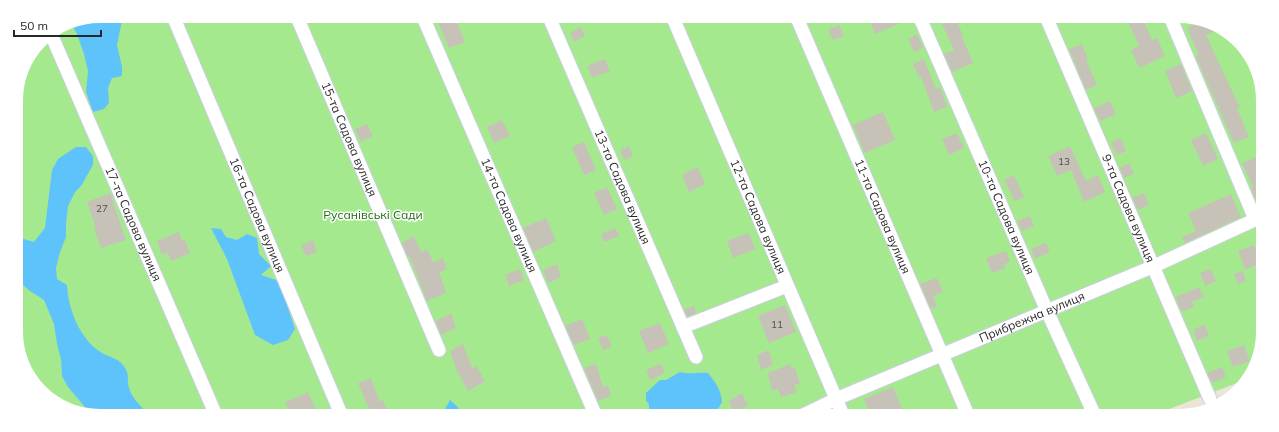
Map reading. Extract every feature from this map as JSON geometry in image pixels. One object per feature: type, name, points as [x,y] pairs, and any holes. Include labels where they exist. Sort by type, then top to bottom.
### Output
[{"type":"street","name":"16-та Садова вулиця","points":[[176,23],[339,409]]},
{"type":"street","name":"15-та Садова вулиця","points":[[300,23],[439,350]]},
{"type":"street","name":"14-та Садова вулиця","points":[[426,23],[593,409]]},
{"type":"street","name":"13-та Садова вулиця","points":[[552,23],[696,357]]},
{"type":"street","name":"12-та Садова вулиця","points":[[675,23],[840,409]]},
{"type":"street","name":"11-та Садова вулиця","points":[[799,23],[965,409]]},
{"type":"street","name":"10-та Садова вулиця","points":[[922,23],[1047,311],[1092,409]]},
{"type":"street","name":"9-та Садова вулиця","points":[[1049,23],[1152,267],[1210,399]]},
{"type":"street","points":[[1173,23],[1256,213]]},
{"type":"street","name":"17-та Садова вулиця","points":[[53,39],[213,409]]},
{"type":"street","name":"Прибрежна вулиця","points":[[815,409],[1152,267],[1256,219]]},
{"type":"street","points":[[683,327],[787,286]]},
{"type":"green space","name":"Русанівські Сади","points":[[100,23],[1179,23],[1199,26],[1217,33],[1237,49],[1248,66],[1255,85],[1256,332],[1252,357],[1237,383],[1169,409],[100,409],[80,406],[62,399],[53,393],[39,379],[31,366],[24,347],[23,95],[26,80],[33,62],[49,42],[62,33],[75,27]]},
{"type":"water","points":[[100,23],[122,23],[117,45],[122,67],[122,76],[112,78],[108,88],[109,103],[104,109],[93,112],[86,92],[88,71],[77,34],[73,28],[75,27]]},
{"type":"water","points":[[76,147],[86,147],[93,156],[93,165],[81,186],[75,192],[68,206],[66,237],[56,268],[57,279],[67,285],[73,314],[87,340],[102,353],[119,361],[123,365],[127,372],[130,392],[143,409],[100,409],[85,407],[68,387],[62,376],[61,359],[54,324],[44,300],[23,285],[23,239],[34,242],[45,228],[52,170],[58,159]]},
{"type":"water","points":[[211,228],[221,229],[226,237],[237,240],[247,234],[257,238],[259,254],[271,266],[261,275],[279,281],[295,329],[288,340],[273,345],[255,335],[227,259]]},
{"type":"water","points":[[680,372],[708,373],[718,387],[722,402],[718,409],[649,409],[649,404],[646,401],[646,393],[660,380],[666,380]]},
{"type":"water","points":[[450,400],[460,409],[445,409]]},
{"type":"building","points":[[439,23],[457,23],[465,42],[449,48]]},
{"type":"building","points":[[871,23],[900,23],[875,34]]},
{"type":"building","points":[[958,23],[973,63],[952,72],[944,54],[954,50],[942,24]]},
{"type":"building","points":[[1129,23],[1145,23],[1152,40],[1157,38],[1165,56],[1139,68],[1131,50],[1139,46]]},
{"type":"building","points":[[839,25],[844,36],[833,40],[828,30]]},
{"type":"building","points":[[1193,25],[1214,32],[1206,35],[1240,108],[1237,109],[1249,137],[1234,143],[1196,57],[1199,55],[1187,28]]},
{"type":"building","points":[[581,27],[585,36],[574,42],[570,33]]},
{"type":"building","points":[[917,34],[923,48],[914,52],[908,39]]},
{"type":"building","points":[[1082,44],[1088,59],[1086,60],[1097,85],[1086,90],[1069,49]]},
{"type":"building","points":[[605,59],[610,71],[592,78],[587,66]]},
{"type":"building","points":[[924,59],[936,89],[940,87],[947,107],[934,112],[921,77],[919,78],[913,64]]},
{"type":"building","points":[[1181,64],[1192,91],[1176,98],[1165,71]]},
{"type":"building","points":[[1110,101],[1116,114],[1100,121],[1094,108]]},
{"type":"building","points":[[883,112],[895,140],[865,153],[853,125]]},
{"type":"building","points":[[502,120],[510,136],[494,143],[487,127]]},
{"type":"building","points":[[367,124],[373,136],[361,142],[355,129]]},
{"type":"building","points":[[957,133],[964,148],[949,155],[942,139]]},
{"type":"building","points":[[1206,133],[1218,159],[1203,166],[1191,140]]},
{"type":"building","points":[[1121,138],[1126,151],[1117,155],[1111,143]]},
{"type":"building","points":[[584,142],[596,170],[584,175],[572,147]]},
{"type":"building","points":[[629,146],[633,156],[624,160],[620,150]]},
{"type":"building","points":[[1070,146],[1086,181],[1098,175],[1105,192],[1084,202],[1071,170],[1057,176],[1048,156]]},
{"type":"building","points":[[1256,157],[1256,200],[1251,188],[1253,187],[1242,163]]},
{"type":"building","points":[[1129,163],[1134,174],[1124,178],[1120,168]]},
{"type":"building","points":[[698,167],[705,184],[689,192],[682,175]]},
{"type":"building","points":[[1014,175],[1024,197],[1015,201],[1004,180]]},
{"type":"building","points":[[607,187],[617,209],[604,215],[594,193]]},
{"type":"building","points":[[110,193],[126,240],[101,248],[87,202]]},
{"type":"building","points":[[1144,193],[1149,205],[1138,210],[1132,198]]},
{"type":"building","points":[[1231,194],[1241,217],[1185,243],[1182,237],[1196,231],[1188,213]]},
{"type":"building","points":[[1030,216],[1034,226],[1022,231],[1017,221]]},
{"type":"building","points":[[546,218],[556,241],[533,252],[523,228]]},
{"type":"building","points":[[615,228],[619,236],[604,242],[601,234]]},
{"type":"building","points":[[179,232],[182,241],[185,240],[190,253],[171,261],[168,253],[162,255],[157,241]]},
{"type":"building","points":[[749,233],[755,249],[733,258],[727,241]]},
{"type":"building","points":[[414,236],[421,252],[427,249],[433,262],[443,258],[447,269],[439,272],[446,293],[427,301],[409,255],[407,256],[402,243]]},
{"type":"building","points":[[313,240],[317,252],[306,256],[301,245]]},
{"type":"building","points":[[1046,243],[1050,252],[1035,259],[1031,249]]},
{"type":"building","points":[[1254,245],[1256,250],[1256,265],[1245,270],[1238,251]]},
{"type":"building","points":[[1006,251],[1010,262],[1004,264],[1006,268],[992,273],[986,258]]},
{"type":"building","points":[[557,264],[561,277],[548,283],[543,270]]},
{"type":"building","points":[[520,269],[524,280],[509,286],[505,275]]},
{"type":"building","points":[[1211,269],[1216,281],[1205,286],[1200,273]]},
{"type":"building","points":[[1243,271],[1246,281],[1238,284],[1234,274]]},
{"type":"building","points":[[937,278],[943,292],[933,296],[937,307],[931,309],[920,284]]},
{"type":"building","points":[[1199,287],[1204,297],[1192,302],[1194,307],[1182,312],[1175,297]]},
{"type":"building","points":[[785,305],[796,332],[769,343],[758,316]]},
{"type":"building","points":[[694,306],[696,313],[687,317],[684,310]]},
{"type":"building","points":[[451,313],[456,328],[441,335],[436,321]]},
{"type":"building","points":[[582,319],[590,339],[574,345],[565,326]]},
{"type":"building","points":[[660,323],[669,344],[648,353],[639,331]]},
{"type":"building","points":[[1205,325],[1209,336],[1197,341],[1193,329]]},
{"type":"building","points":[[607,335],[612,347],[603,350],[598,338]]},
{"type":"building","points":[[463,344],[472,368],[476,366],[485,381],[468,391],[456,369],[450,351]]},
{"type":"building","points":[[1244,345],[1250,361],[1233,367],[1227,351]]},
{"type":"building","points":[[769,350],[773,365],[761,370],[757,355]]},
{"type":"building","points":[[596,364],[603,387],[608,385],[611,396],[598,401],[584,368]]},
{"type":"building","points":[[661,364],[665,373],[650,380],[646,370]]},
{"type":"building","points":[[790,364],[791,368],[795,367],[800,384],[794,385],[797,392],[781,397],[778,389],[772,391],[768,373]]},
{"type":"building","points":[[1222,367],[1226,377],[1212,383],[1207,373]]},
{"type":"building","points":[[371,378],[380,402],[383,400],[387,409],[369,409],[358,383]]},
{"type":"building","points":[[893,387],[902,409],[868,409],[864,399]]},
{"type":"building","points":[[308,392],[316,409],[288,409],[285,402]]},
{"type":"building","points":[[742,393],[748,405],[741,409],[732,409],[729,401]]}]
